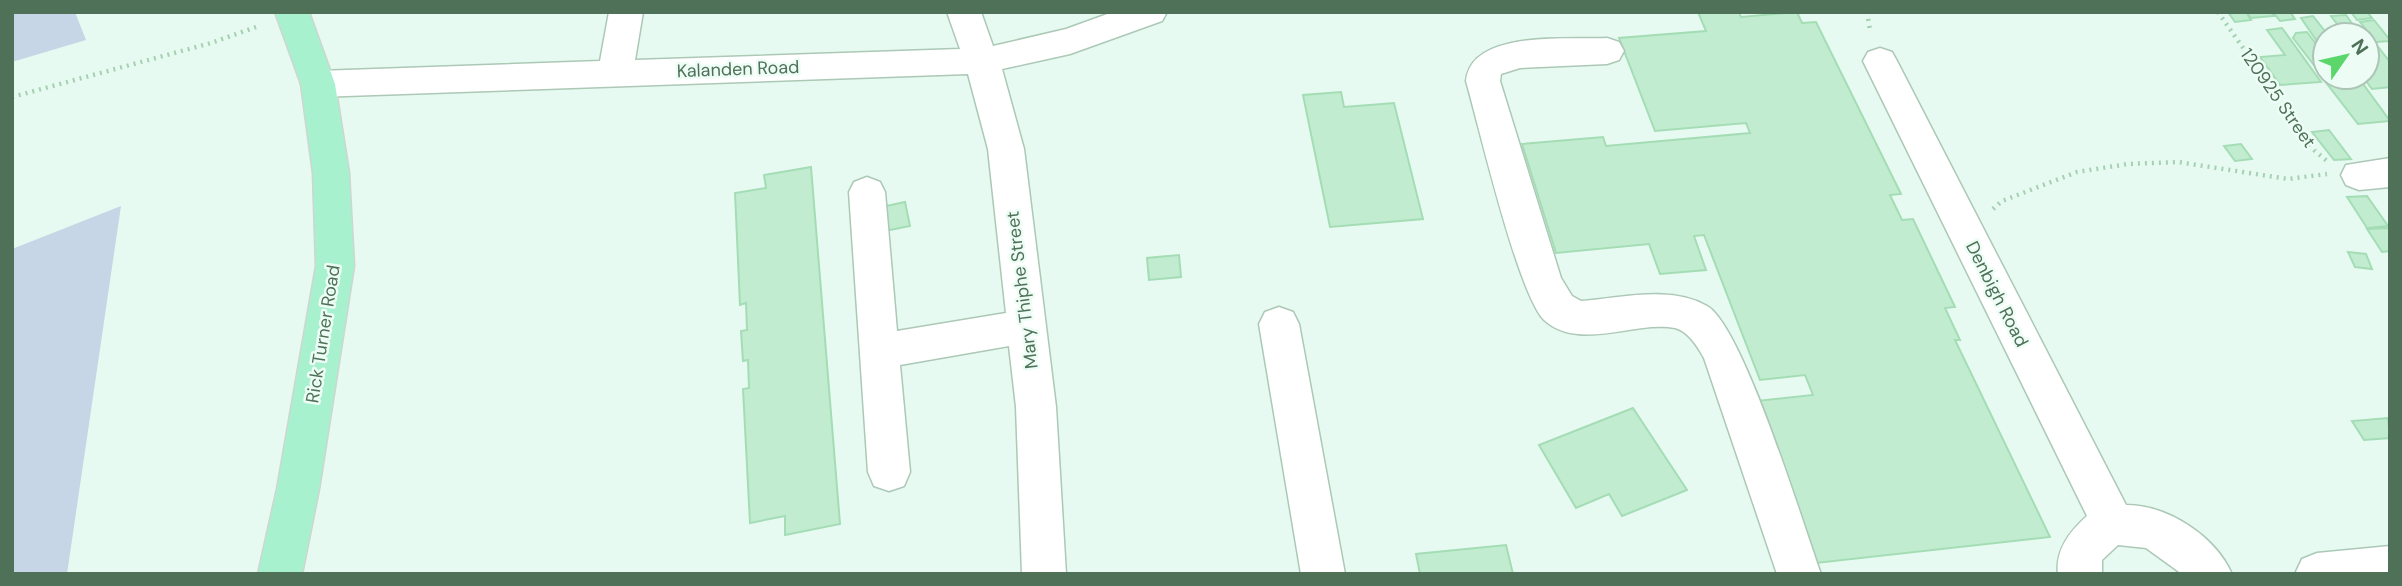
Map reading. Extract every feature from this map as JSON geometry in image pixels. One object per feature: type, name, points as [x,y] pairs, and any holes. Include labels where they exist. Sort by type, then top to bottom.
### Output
[{"type":"main road","name":"Rick Turner Road","points":[[280,574],[298,489],[335,267],[331,173],[318,84],[292,13]]},
{"type":"street","points":[[615,73],[626,12]]},
{"type":"street","name":"Mary Thiphe Street","points":[[964,12],[982,61],[1006,149],[1036,407],[1044,574]]},
{"type":"street","name":"Kalanden Road","points":[[318,84],[982,61],[1070,41],[1140,14]]},
{"type":"street","points":[[1607,51],[1508,57],[1488,65],[1483,72],[1483,81],[1543,283],[1558,308],[1577,318],[1674,311],[1688,314],[1705,326],[1723,357],[1799,574]]},
{"type":"street","name":"Denbigh Road","points":[[1880,61],[2114,526]]},
{"type":"street","points":[[867,192],[889,472]]},
{"type":"street","points":[[1279,324],[1323,574]]},
{"type":"street","points":[[879,351],[1026,326]]},
{"type":"street","points":[[2080,574],[2083,549],[2095,534],[2114,526],[2137,526],[2179,543],[2210,574]]},
{"type":"street","points":[[2317,574],[2390,567]]},
{"type":"path","name":"120925 Street","points":[[2218,12],[2315,151],[2363,173]]},
{"type":"path","points":[[12,97],[211,43],[292,13]]},
{"type":"path","points":[[1965,232],[2002,201],[2077,172],[2178,162],[2288,179],[2363,173]]},
{"type":"shaded area","points":[[12,12],[75,12],[86,40],[12,62]]},
{"type":"shaded area","points":[[121,206],[67,574],[12,574],[12,249]]},
{"type":"building","points":[[1698,12],[1739,12],[1741,17],[1797,12],[1802,23],[1816,22],[1901,194],[1890,195],[1902,220],[1913,219],[1955,307],[1945,308],[1960,340],[1955,340],[2050,537],[1807,564],[1746,402],[1813,395],[1805,375],[1760,380],[1704,235],[1694,236],[1706,270],[1660,274],[1649,244],[1556,253],[1522,144],[1603,137],[1606,146],[1750,133],[1746,123],[1655,131],[1619,38],[1706,31]]},
{"type":"building","points":[[2228,12],[2246,12],[2251,20],[2235,22]]},
{"type":"building","points":[[2247,12],[2271,12],[2274,16],[2251,18]]},
{"type":"building","points":[[2273,12],[2290,12],[2295,19],[2280,21]]},
{"type":"building","points":[[2351,12],[2367,12],[2372,18],[2357,20]]},
{"type":"building","points":[[2346,15],[2350,21],[2335,21],[2331,16]]},
{"type":"building","points":[[2313,16],[2317,21],[2311,21],[2311,33],[2301,18]]},
{"type":"building","points":[[2282,28],[2311,68],[2311,83],[2280,85],[2260,57],[2285,55],[2267,30]]},
{"type":"building","points":[[2381,29],[2390,40],[2381,42]]},
{"type":"building","points":[[2307,32],[2311,37],[2311,61],[2293,38],[2296,33]]},
{"type":"building","points":[[2381,50],[2390,62],[2390,87],[2381,88]]},
{"type":"building","points":[[2333,91],[2368,91],[2390,121],[2358,124]]},
{"type":"building","points":[[1341,92],[1344,107],[1394,103],[1423,219],[1330,227],[1303,95]]},
{"type":"building","points":[[2329,130],[2351,159],[2334,160],[2312,132]]},
{"type":"building","points":[[2241,144],[2252,159],[2235,161],[2224,146]]},
{"type":"building","points":[[811,167],[840,524],[785,535],[785,516],[750,523],[743,389],[749,388],[748,360],[743,361],[741,331],[747,330],[746,303],[740,305],[735,193],[766,188],[764,175]]},
{"type":"building","points":[[2367,196],[2388,226],[2367,228],[2347,197]]},
{"type":"building","points":[[905,202],[910,226],[880,232],[877,208]]},
{"type":"building","points":[[2389,228],[2390,251],[2382,252],[2367,229]]},
{"type":"building","points":[[2348,252],[2366,254],[2372,269],[2355,267]]},
{"type":"building","points":[[1179,255],[1181,277],[1149,280],[1147,258]]},
{"type":"building","points":[[1633,408],[1687,490],[1622,516],[1609,494],[1576,508],[1539,445]]},
{"type":"building","points":[[2388,418],[2390,438],[2364,440],[2352,421]]},
{"type":"building","points":[[1506,545],[1513,574],[1420,574],[1416,554]]}]
